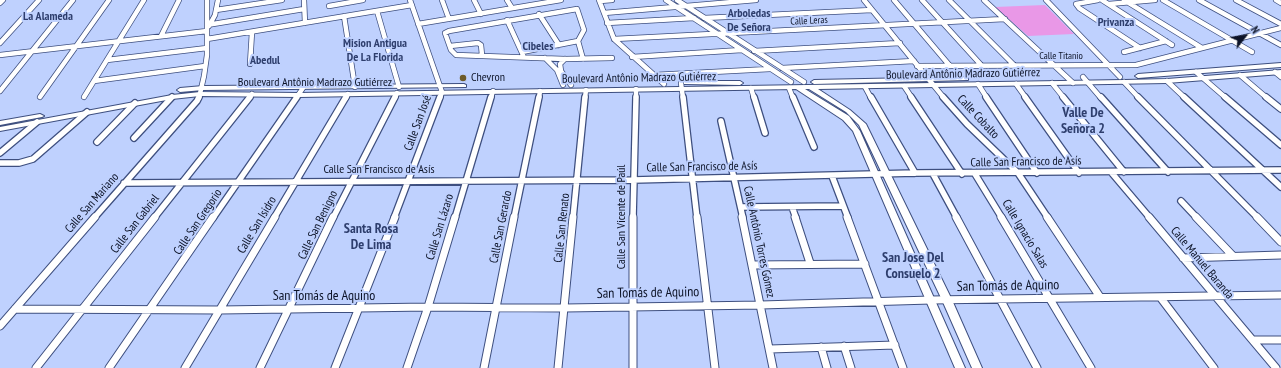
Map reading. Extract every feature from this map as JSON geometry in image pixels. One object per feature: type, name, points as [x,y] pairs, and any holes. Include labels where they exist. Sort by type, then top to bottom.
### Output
[{"type":"street","points":[[0,43],[40,0]]},
{"type":"street","points":[[0,91],[74,0]]},
{"type":"street","points":[[40,97],[109,0]]},
{"type":"street","points":[[84,97],[144,0]]},
{"type":"street","points":[[161,36],[179,0]]},
{"type":"street","points":[[202,91],[207,48],[208,27],[206,11],[208,0]]},
{"type":"street","points":[[208,27],[216,10],[218,0]]},
{"type":"street","points":[[216,10],[282,0]]},
{"type":"street","points":[[304,0],[305,23]]},
{"type":"street","points":[[329,6],[362,0]]},
{"type":"street","points":[[442,0],[449,19]]},
{"type":"street","points":[[474,0],[481,14]]},
{"type":"street","points":[[508,0],[512,8]]},
{"type":"street","points":[[418,24],[560,0]]},
{"type":"street","points":[[612,0],[600,1],[614,39],[664,84]]},
{"type":"street","points":[[666,0],[770,69],[790,85],[814,147]]},
{"type":"street","points":[[677,0],[781,68],[852,124],[960,368]]},
{"type":"street","points":[[604,13],[756,0]]},
{"type":"street","name":"Calle Cobalto","points":[[864,0],[900,43],[928,80],[967,124],[1018,173],[1100,297]]},
{"type":"street","points":[[894,0],[916,24],[950,66]]},
{"type":"street","points":[[922,0],[982,66]]},
{"type":"street","points":[[949,0],[1015,66]]},
{"type":"street","points":[[984,0],[1070,80]]},
{"type":"street","points":[[1046,0],[1122,80],[1281,242]]},
{"type":"street","points":[[1098,0],[1076,4],[1079,8],[1140,48]]},
{"type":"street","points":[[1102,0],[1172,45]]},
{"type":"street","points":[[1111,5],[1155,0]]},
{"type":"street","points":[[1163,0],[1252,52]]},
{"type":"street","points":[[1199,0],[1281,45]]},
{"type":"street","points":[[1236,0],[1281,24]]},
{"type":"street","points":[[1276,0],[1281,2]]},
{"type":"street","points":[[1129,2],[1202,48]]},
{"type":"street","points":[[207,39],[377,11],[411,3],[441,89]]},
{"type":"street","points":[[583,59],[578,41],[584,30],[578,7],[446,32],[452,52],[456,55],[565,59],[583,59],[612,58]]},
{"type":"street","points":[[0,55],[161,36],[304,10]]},
{"type":"street","points":[[704,18],[872,10]]},
{"type":"street","points":[[377,11],[398,90]]},
{"type":"street","points":[[539,14],[559,45]]},
{"type":"street","points":[[344,16],[355,87]]},
{"type":"street","points":[[607,23],[694,18]]},
{"type":"street","points":[[507,20],[524,58]]},
{"type":"street","name":"Calle Leras","points":[[614,39],[1005,20]]},
{"type":"street","name":"Calle Titanio","points":[[918,66],[1143,64],[1281,28]]},
{"type":"street","points":[[250,64],[252,32]]},
{"type":"street","points":[[522,52],[578,41]]},
{"type":"street","points":[[1124,52],[1166,41]]},
{"type":"street","points":[[450,46],[478,43],[481,46],[482,55]]},
{"type":"street","points":[[754,51],[900,43]]},
{"type":"street","points":[[107,60],[207,48]]},
{"type":"street","points":[[632,56],[742,50]]},
{"type":"street","points":[[545,58],[551,63],[563,80],[563,85]]},
{"type":"street","points":[[565,59],[561,62],[560,68],[571,85]]},
{"type":"street","points":[[781,68],[914,61]]},
{"type":"street","name":"Boulevard Antônio Madrazo Gutiérrez","points":[[1122,80],[1281,65]]},
{"type":"street","points":[[94,81],[204,66]]},
{"type":"street","points":[[654,75],[770,69]]},
{"type":"street","points":[[1196,72],[1281,145]]},
{"type":"street","points":[[1278,72],[1281,77]]},
{"type":"street","name":"Boulevard Antônio Madrazo Gutiérrez","points":[[441,89],[540,91],[636,89],[681,86],[801,85],[928,80],[1167,81],[1278,72]]},
{"type":"street","points":[[1240,75],[1281,109]]},
{"type":"street","name":"Boulevard Antônio Madrazo Gutiérrez","points":[[801,85],[812,87],[865,87],[1052,83],[1070,80]]},
{"type":"street","points":[[1085,80],[1168,172]]},
{"type":"street","points":[[1167,81],[1281,188]]},
{"type":"street","points":[[1052,83],[1124,172]]},
{"type":"street","name":"Boulevard Antônio Madrazo Gutiérrez","points":[[0,129],[202,91],[299,95],[348,94],[398,90],[563,85],[664,84],[681,86],[751,88],[790,85]]},
{"type":"street","points":[[978,84],[1036,173]]},
{"type":"street","points":[[1016,84],[1079,173]]},
{"type":"street","points":[[681,86],[715,368]]},
{"type":"street","points":[[904,86],[962,174]]},
{"type":"street","name":"Boulevard Antônio Madrazo Gutiérrez","points":[[0,123],[160,93],[355,87],[398,90]]},
{"type":"street","points":[[812,87],[848,111],[862,124],[947,300],[977,368]]},
{"type":"street","points":[[865,87],[915,173]]},
{"type":"street","name":"Calle San Gregorio","points":[[109,368],[304,88]]},
{"type":"street","points":[[751,88],[765,134]]},
{"type":"street","name":"Calle San José","points":[[335,368],[409,181],[441,89]]},
{"type":"street","name":"Calle San Vicente de Paúl","points":[[633,368],[633,180],[636,89]]},
{"type":"street","name":"Calle San Benigno","points":[[260,368],[351,181],[398,90]]},
{"type":"street","name":"Calle San Renato","points":[[558,368],[586,90]]},
{"type":"street","name":"Calle San Mariano","points":[[0,326],[192,107],[202,91]]},
{"type":"street","name":"Calle San Lázaro","points":[[407,368],[428,307],[493,91]]},
{"type":"street","name":"Calle San Gerardo","points":[[484,368],[540,91]]},
{"type":"street","name":"Calle San Gabriel","points":[[36,368],[252,94]]},
{"type":"street","name":"Calle San Isidro","points":[[185,368],[348,94]]},
{"type":"street","points":[[134,138],[172,97]]},
{"type":"street","points":[[97,142],[135,103]]},
{"type":"street","points":[[0,163],[19,163],[33,159],[88,112]]},
{"type":"street","name":"Calle Antônio Torres Gómez","points":[[721,121],[754,265],[773,368]]},
{"type":"street","points":[[0,153],[37,122]]},
{"type":"street","name":"Calle San Francisco de Asís","points":[[124,183],[633,180],[915,173],[975,174],[1281,170]]},
{"type":"street","name":"Calle Manuel Baranda","points":[[1112,172],[1276,368]]},
{"type":"street","points":[[933,174],[1037,368]]},
{"type":"street","name":"Calle Ignacio Salas","points":[[975,174],[1091,368]]},
{"type":"street","points":[[832,176],[903,368]]},
{"type":"street","points":[[1181,201],[1233,256]]},
{"type":"street","points":[[741,207],[792,208],[843,206]]},
{"type":"street","points":[[792,208],[810,263]]},
{"type":"street","points":[[1183,258],[1281,255]]},
{"type":"street","points":[[754,265],[810,263],[865,264]]},
{"type":"street","name":"San Tomás de Aquino","points":[[15,309],[220,310],[428,307],[565,308],[761,305],[931,300],[1281,295]]},
{"type":"street","points":[[1160,297],[1214,368]]},
{"type":"street","points":[[1253,340],[1281,340]]},
{"type":"street","points":[[770,349],[844,346],[895,346]]},
{"type":"street","points":[[844,346],[851,368]]},
{"type":"street","points":[[821,347],[827,368]]},
{"type":"shaded area","points":[[1045,5],[1074,34],[1028,36],[995,7]]},
{"type":"place","name":"Chevron","points":[[463,78]]},
{"type":"district","name":"La Alameda","points":[[48,17]]},
{"type":"district","name":"Arboledas De Señora","points":[[749,21]]},
{"type":"district","name":"Privanza","points":[[1116,23]]},
{"type":"district","name":"Cibeles","points":[[538,47]]},
{"type":"district","name":"Mision Antigua De La Florida","points":[[375,51]]},
{"type":"district","name":"Abedul","points":[[265,61]]},
{"type":"district","name":"Valle De Señora 2","points":[[1083,122]]},
{"type":"district","name":"Santa Rosa De Lima","points":[[371,238]]},
{"type":"district","name":"San Jose Del Consuelo 2","points":[[913,266]]}]
